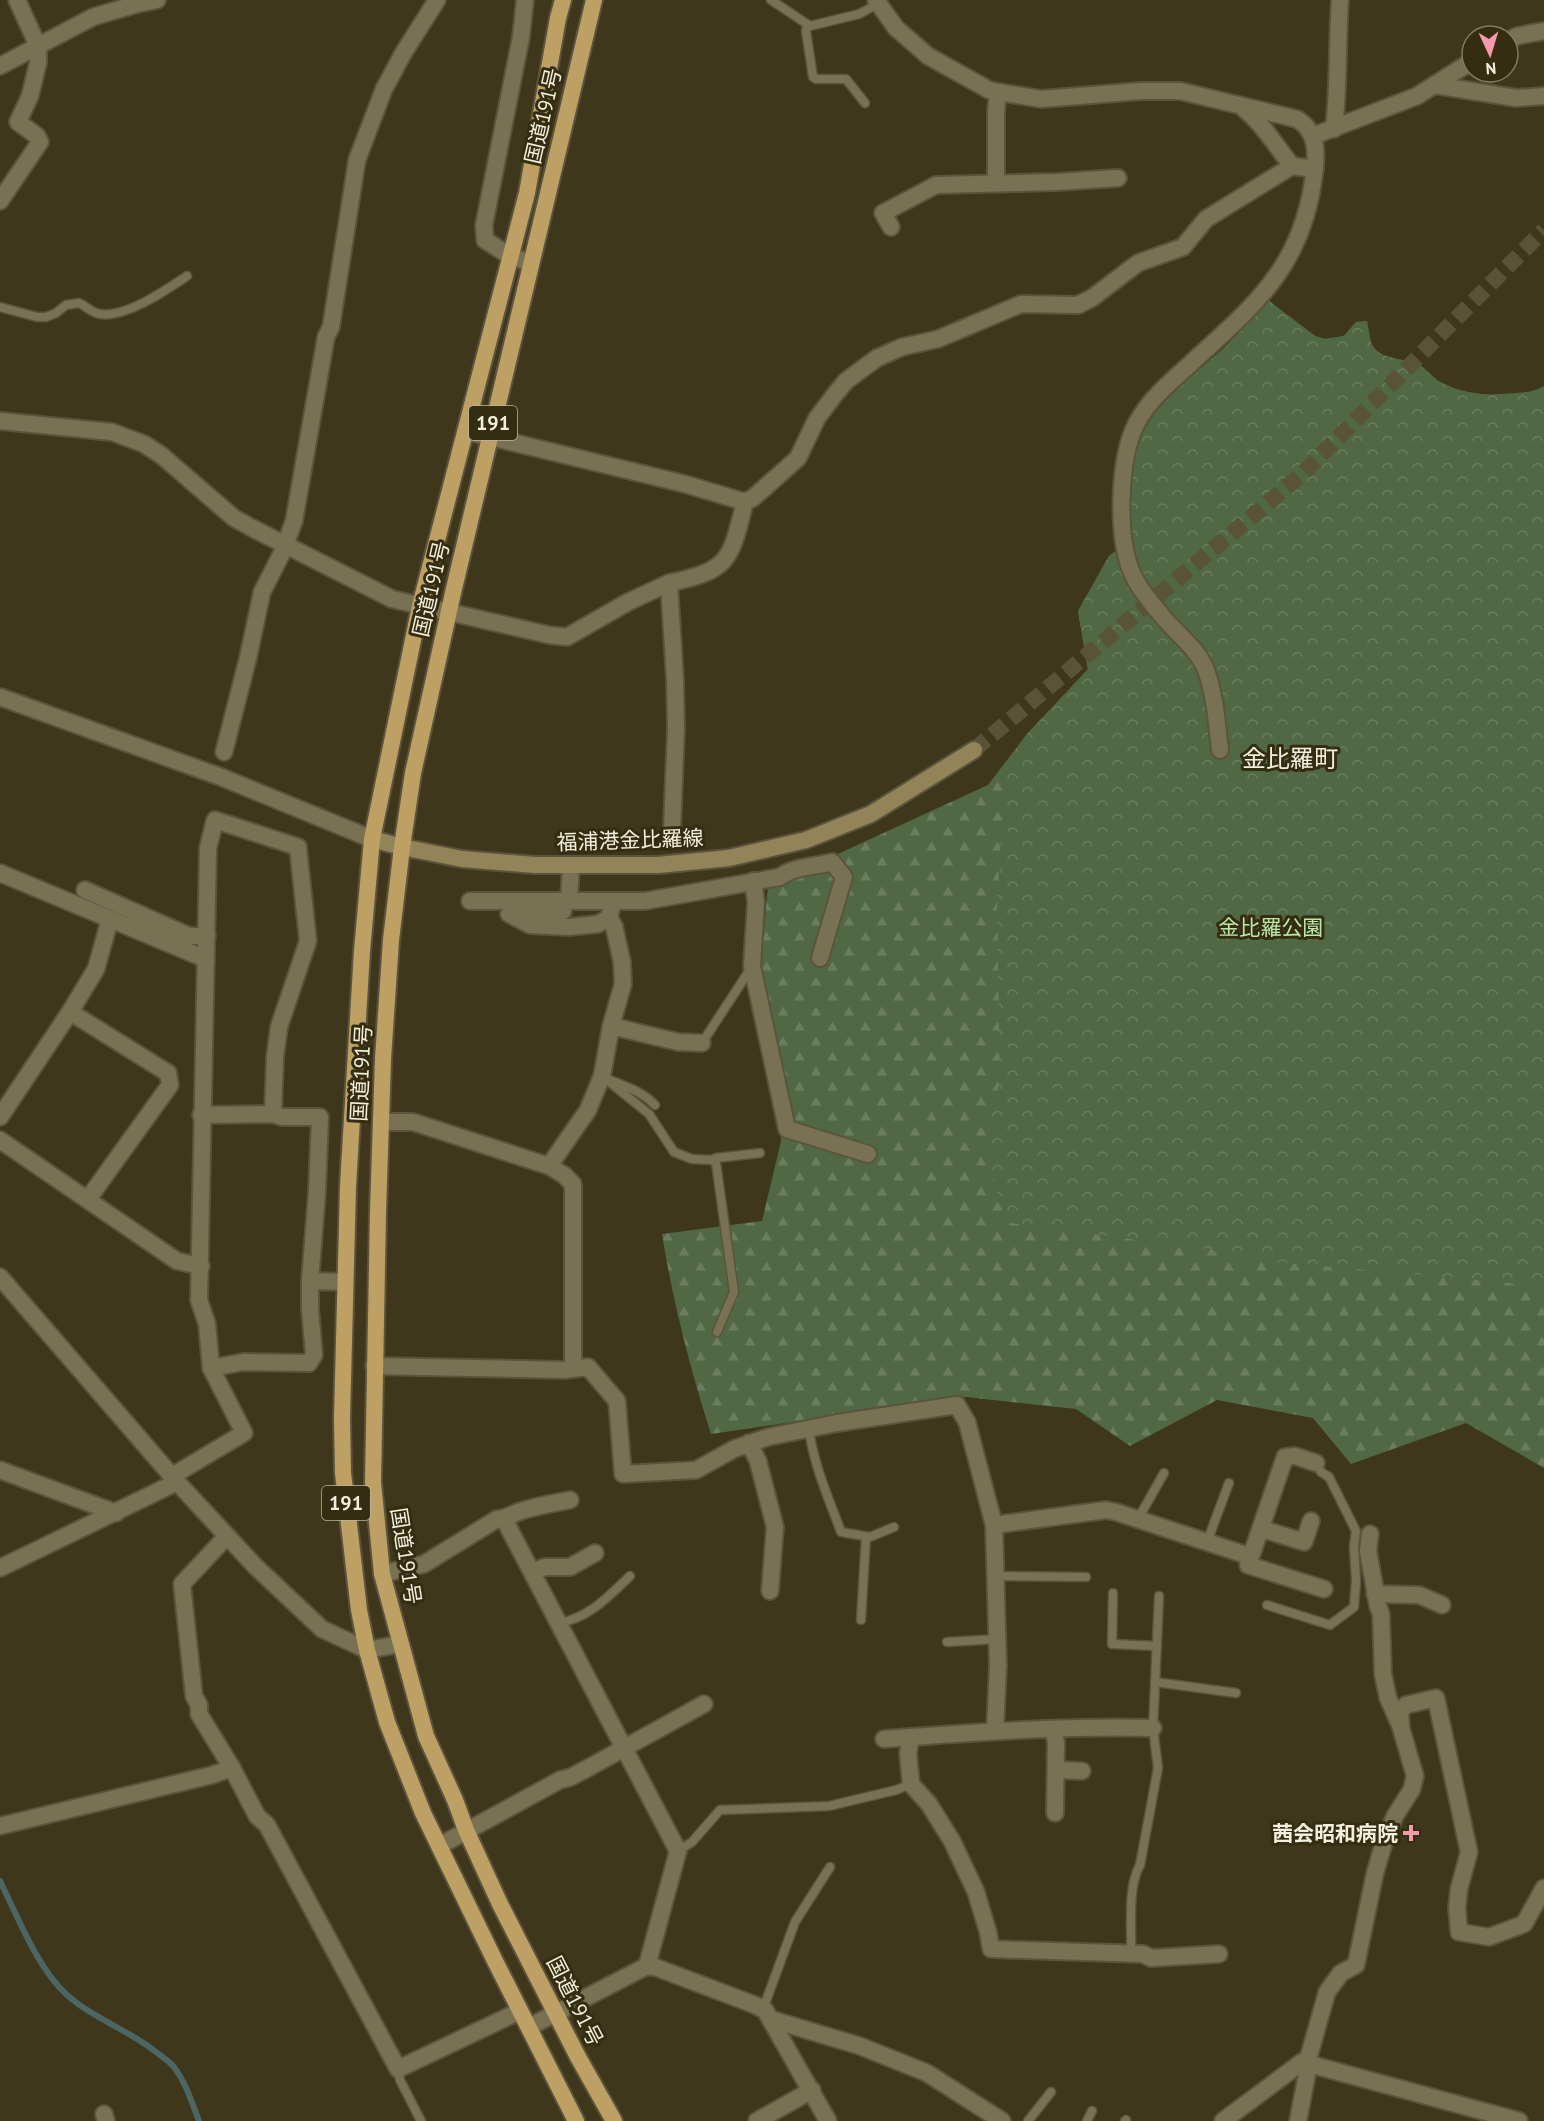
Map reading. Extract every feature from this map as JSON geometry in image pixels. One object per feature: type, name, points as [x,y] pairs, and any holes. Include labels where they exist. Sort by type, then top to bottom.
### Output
[{"type":"highway","name":"国道191号","points":[[563,0],[526,193],[420,606],[372,838],[348,1186],[342,1418],[343,1473],[359,1610],[367,1650],[387,1722],[423,1813],[576,2121]]},
{"type":"highway","name":"国道191号","points":[[594,0],[448,613],[413,773],[391,940],[381,1122],[373,1482],[382,1574],[426,1736],[500,1904],[578,2057],[614,2121]]},
{"type":"main road","name":"福浦港金比羅線","points":[[372,838],[462,860],[535,865],[658,866],[729,858],[806,840],[871,814],[974,750]]},
{"type":"street","points":[[0,201],[40,142],[37,136],[18,122],[35,81],[38,46],[16,0]]},
{"type":"street","points":[[0,66],[93,18],[156,0]]},
{"type":"street","points":[[224,752],[262,592],[294,521],[326,337],[331,327],[357,160],[384,89],[437,0]]},
{"type":"street","points":[[525,0],[521,38],[484,225],[485,240],[510,256],[531,263]]},
{"type":"street","points":[[1334,129],[1337,104],[1340,0]]},
{"type":"street","points":[[881,1],[896,28],[928,56],[989,90],[1023,98],[1041,99],[1171,90],[1297,119],[1306,125],[1313,136],[1316,152],[1310,203],[1297,244],[1279,273],[1240,319],[1160,392],[1141,413],[1125,453],[1122,536],[1128,562],[1135,580],[1147,598],[1196,652],[1206,669],[1220,750]]},
{"type":"street","points":[[1520,35],[1544,31]]},
{"type":"street","points":[[1313,136],[1417,96],[1460,69]]},
{"type":"street","points":[[1434,85],[1516,98],[1544,96]]},
{"type":"street","points":[[996,183],[998,92]]},
{"type":"street","points":[[1241,107],[1258,120],[1262,129],[1292,166]]},
{"type":"street","points":[[466,431],[745,502],[753,498],[798,458],[826,403],[846,381],[877,357],[902,347],[938,339],[1021,304],[1078,305],[1092,298],[1138,263],[1183,247],[1206,219],[1292,166],[1315,169]]},
{"type":"street","points":[[891,227],[883,213],[936,185],[1118,178]]},
{"type":"street","points":[[0,421],[112,432],[144,444],[161,455],[234,518],[392,599],[549,635],[567,637],[628,602],[669,583],[704,574],[716,568],[728,558],[745,502]]},
{"type":"street","points":[[669,583],[675,690],[672,829]]},
{"type":"street","points":[[0,697],[221,777],[372,838]]},
{"type":"street","points":[[0,1568],[116,1513],[175,1479],[244,1433],[211,1368],[207,1324],[199,1300],[208,848],[215,820],[298,847],[308,941],[276,1041],[273,1114]]},
{"type":"street","points":[[571,865],[566,900],[563,911],[509,914],[490,911],[474,901],[566,900],[654,900],[780,877],[789,870],[832,862],[844,877],[820,958]]},
{"type":"street","points":[[0,873],[206,959]]},
{"type":"street","points":[[753,881],[756,902],[752,966],[787,1129],[867,1154]]},
{"type":"street","points":[[85,890],[189,936],[207,936]]},
{"type":"street","points":[[549,1166],[588,1110],[602,1076],[611,1026],[623,984],[622,962],[614,926],[609,917],[613,900]]},
{"type":"street","points":[[509,914],[530,925],[568,927],[598,924],[609,917]]},
{"type":"street","points":[[0,1117],[96,969],[110,919]]},
{"type":"street","points":[[70,1012],[168,1073],[170,1085],[88,1199]]},
{"type":"street","points":[[611,1026],[678,1042],[702,1043]]},
{"type":"street","points":[[201,1115],[273,1114],[282,1117],[320,1117],[310,1281],[314,1355],[309,1363],[243,1362],[211,1368]]},
{"type":"street","points":[[381,1122],[413,1122],[549,1166],[573,1184],[573,1368]]},
{"type":"street","points":[[0,1140],[177,1261],[201,1266]]},
{"type":"street","points":[[0,1277],[227,1536],[255,1566],[322,1629],[367,1650],[400,1644]]},
{"type":"street","points":[[310,1281],[345,1281]]},
{"type":"street","points":[[374,1366],[573,1368],[588,1366],[617,1401],[623,1474],[696,1470],[734,1449],[768,1437],[808,1428],[957,1405],[967,1422],[994,1525],[998,1639],[995,1731]]},
{"type":"street","points":[[749,1443],[758,1461],[775,1527],[770,1591]]},
{"type":"street","points":[[1317,1463],[1295,1456],[1285,1458],[1248,1565],[1324,1589]]},
{"type":"street","points":[[0,1470],[116,1513]]},
{"type":"street","points":[[382,1574],[424,1564],[497,1519],[570,1500]]},
{"type":"street","points":[[994,1525],[1095,1510],[1116,1512],[1251,1555]]},
{"type":"street","points":[[504,1519],[678,1851],[647,1966]]},
{"type":"street","points":[[1262,1529],[1304,1542],[1311,1521]]},
{"type":"street","points":[[1298,2121],[1307,2074],[1306,2063],[1327,1992],[1341,1973],[1356,1965],[1383,1845],[1415,1776],[1401,1728],[1388,1698],[1383,1674],[1382,1625],[1363,1535]]},
{"type":"street","points":[[227,1536],[182,1584],[194,1696],[199,1705],[199,1714],[232,1768],[257,1816],[267,1824],[398,2068],[520,2011]]},
{"type":"street","points":[[532,1572],[545,1567],[570,1566],[595,1553]]},
{"type":"street","points":[[1375,1593],[1419,1595],[1442,1605]]},
{"type":"street","points":[[1401,1728],[1400,1712],[1406,1705],[1436,1698],[1468,1852],[1459,1889],[1457,1908],[1459,1932],[1489,1937],[1524,1924],[1544,1888]]},
{"type":"street","points":[[439,1846],[704,1704]]},
{"type":"street","points":[[884,1739],[995,1731],[1101,1727],[1153,1728]]},
{"type":"street","points":[[1053,1729],[1056,1742],[1055,1813]]},
{"type":"street","points":[[911,1737],[908,1754],[911,1784],[929,1804],[952,1840],[976,1892],[991,1949],[1143,1954],[1151,1958],[1219,1954]]},
{"type":"street","points":[[0,1826],[212,1775],[232,1768]]},
{"type":"street","points":[[1056,1770],[1082,1771]]},
{"type":"street","points":[[529,2027],[647,1966],[656,1967],[767,2014],[860,2046],[927,2073],[1002,2121]]},
{"type":"street","points":[[767,2014],[828,2121]]},
{"type":"street","points":[[1223,2121],[1302,2062],[1519,2121]]},
{"type":"street","points":[[757,2121],[812,2090]]},
{"type":"lane","points":[[771,0],[810,26],[859,14],[881,1]]},
{"type":"lane","points":[[807,24],[813,77],[816,79],[846,79],[865,103]]},
{"type":"lane","points":[[0,307],[37,317],[46,317],[66,305],[79,303],[99,315],[134,307],[187,276]]},
{"type":"lane","points":[[702,1043],[752,966]]},
{"type":"lane","points":[[602,1076],[632,1088],[650,1099],[655,1105]]},
{"type":"lane","points":[[602,1076],[649,1114],[674,1152],[692,1159],[712,1160],[760,1154]]},
{"type":"lane","points":[[712,1160],[716,1163],[734,1292],[717,1332]]},
{"type":"lane","points":[[808,1428],[823,1484],[841,1533],[866,1537],[877,1535],[894,1527]]},
{"type":"lane","points":[[1267,1605],[1330,1624],[1354,1607],[1356,1581],[1354,1546],[1363,1535],[1356,1531],[1329,1477],[1321,1472],[1317,1463]]},
{"type":"lane","points":[[1138,1519],[1164,1473]]},
{"type":"lane","points":[[1207,1542],[1229,1483]]},
{"type":"lane","points":[[861,1620],[866,1537]]},
{"type":"lane","points":[[557,1623],[572,1621],[603,1603],[630,1576]]},
{"type":"lane","points":[[995,1576],[1086,1577]]},
{"type":"lane","points":[[1113,1593],[1112,1644],[1156,1646]]},
{"type":"lane","points":[[1131,1954],[1135,1873],[1140,1865],[1158,1768],[1153,1728],[1159,1596]]},
{"type":"lane","points":[[947,1642],[998,1639]]},
{"type":"lane","points":[[1155,1682],[1236,1693]]},
{"type":"lane","points":[[678,1851],[692,1842],[720,1810],[829,1806],[896,1790],[911,1784]]},
{"type":"lane","points":[[767,2014],[795,1922],[830,1867]]},
{"type":"lane","points":[[398,2068],[400,2080],[421,2121]]},
{"type":"lane","points":[[1028,2121],[1051,2092]]},
{"type":"lane","points":[[1087,2121],[1092,2111]]},
{"type":"green space","name":"金比羅公園","points":[[1269,301],[1315,336],[1325,339],[1344,336],[1356,322],[1367,321],[1372,345],[1379,352],[1392,358],[1418,364],[1437,380],[1460,390],[1506,395],[1544,386],[1544,1468],[1466,1423],[1351,1464],[1313,1418],[1217,1400],[1130,1446],[1076,1409],[966,1397],[711,1434],[683,1335],[662,1234],[762,1221],[781,1141],[761,960],[768,886],[988,785],[1027,734],[1088,670],[1078,611],[1109,556],[1131,540],[1130,498],[1143,432],[1156,411],[1175,391],[1225,347]]},
{"type":"green space","name":"金比羅公園","points":[[1269,301],[1315,336],[1325,339],[1344,336],[1356,322],[1367,321],[1371,345],[1381,355],[1419,364],[1438,381],[1460,391],[1487,395],[1544,391],[1544,1286],[1254,1260],[1211,1250],[1010,1223],[995,1187],[988,1146],[990,1122],[1000,1081],[997,910],[1005,764],[1027,734],[1088,669],[1078,611],[1109,556],[1131,540],[1132,462],[1141,436],[1160,407],[1230,342]]},
{"type":"waterway","points":[[0,1881],[37,1957],[56,1984],[77,2003],[146,2044],[172,2065],[185,2086],[199,2121]]},
{"type":"tunnel","points":[[974,750],[1300,476],[1544,230]]},
{"type":"place","name":"茜会昭和病院","points":[[1411,1833]]},
{"type":"district","name":"金比羅町","points":[[1290,758]]}]
